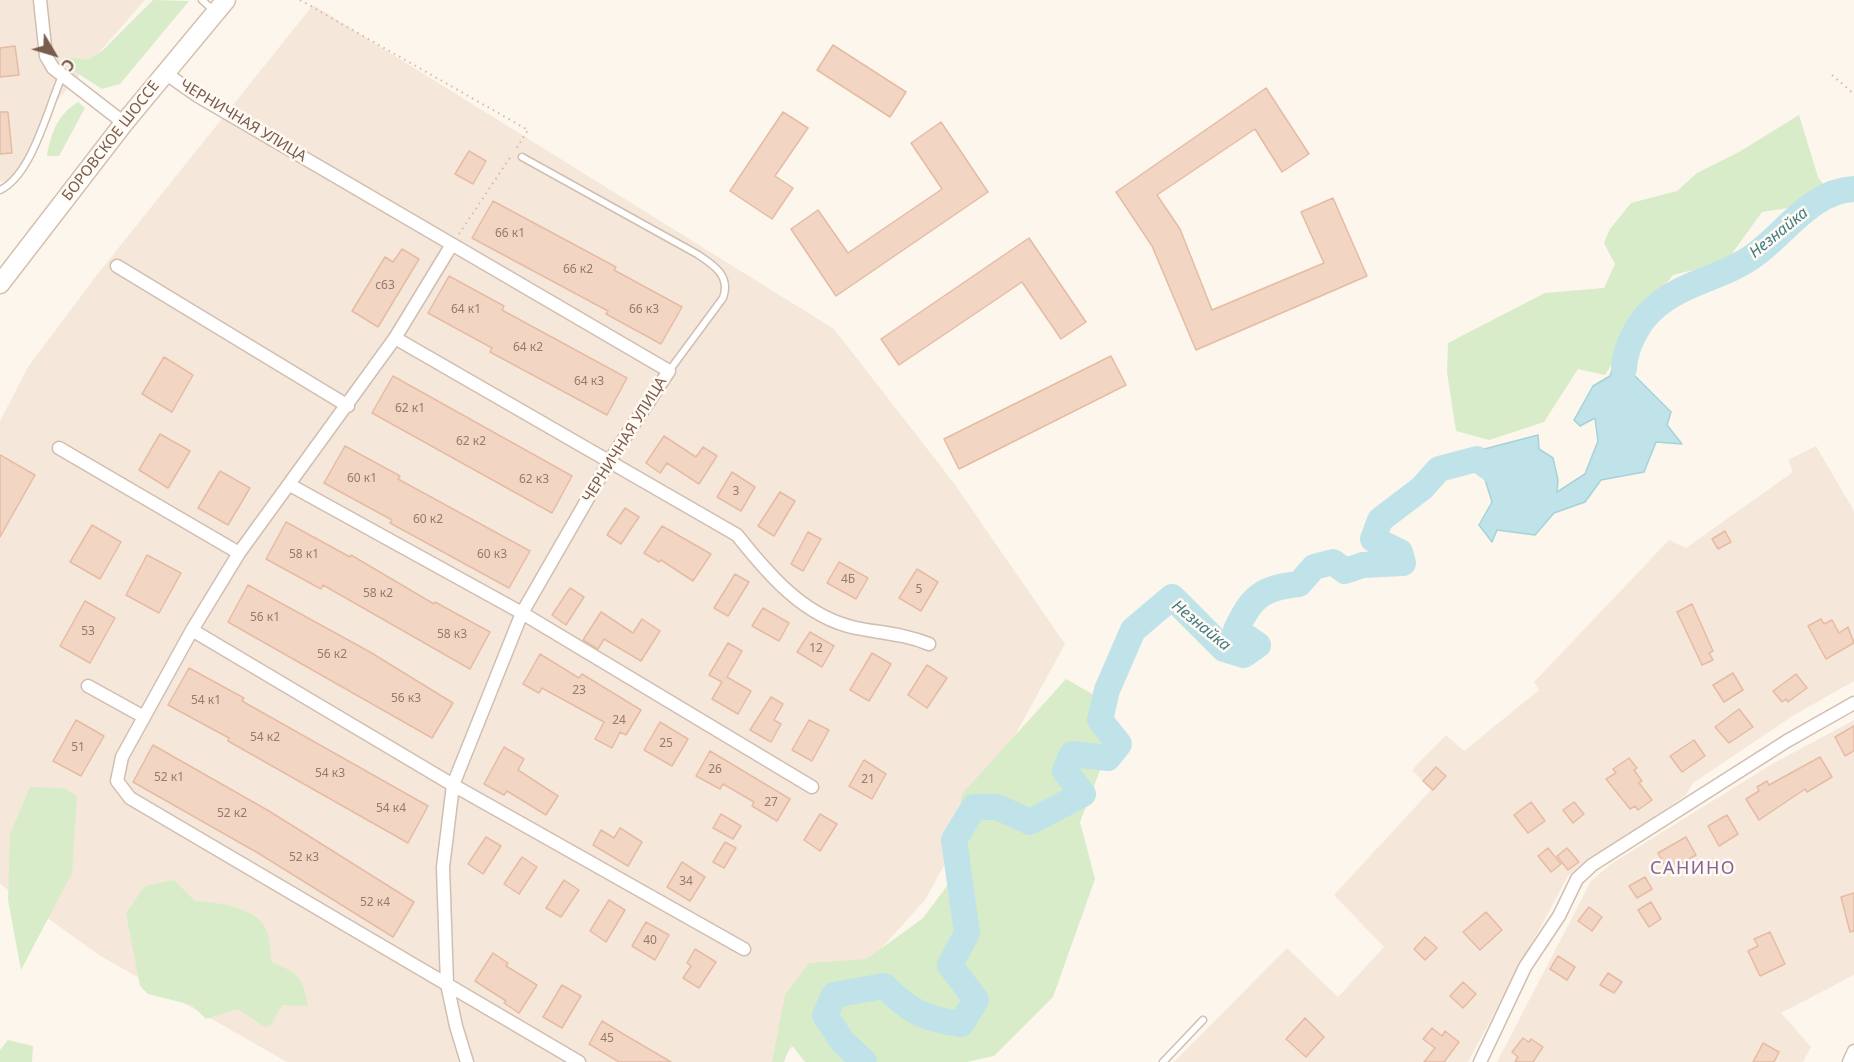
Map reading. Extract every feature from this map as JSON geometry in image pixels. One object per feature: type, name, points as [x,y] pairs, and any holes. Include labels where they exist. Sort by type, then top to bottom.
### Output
[{"type":"main road","name":"БОРОВСКОЕ ШОССЕ","points":[[0,284],[165,73],[215,4]]},
{"type":"street","points":[[40,0],[45,56],[62,76],[124,123]]},
{"type":"street","name":"ЧЕРНИЧНАЯ УЛИЦА","points":[[165,73],[198,96],[451,246],[669,371],[610,460],[522,613],[453,785],[443,867],[447,984],[467,1062]]},
{"type":"street","points":[[451,246],[395,338],[348,406],[239,553],[192,630],[122,757],[117,781],[129,798],[579,1062]]},
{"type":"street","points":[[117,266],[348,406]]},
{"type":"street","points":[[395,338],[737,535],[768,574],[791,595],[812,608],[854,628],[909,637],[929,644]]},
{"type":"street","points":[[59,448],[239,553]]},
{"type":"street","points":[[290,485],[522,613],[812,787]]},
{"type":"street","points":[[192,630],[453,785],[744,949]]},
{"type":"street","points":[[88,686],[144,717]]},
{"type":"street","points":[[1480,1062],[1525,967],[1559,916],[1577,879],[1602,858],[1787,741],[1854,703]]},
{"type":"street","points":[[1849,1062],[1854,1051]]},
{"type":"lane","points":[[0,190],[11,184],[26,164],[62,76]]},
{"type":"lane","points":[[522,157],[697,254],[710,263],[725,279],[726,288],[723,298],[669,371]]},
{"type":"lane","points":[[1163,1062],[1203,1020]]},
{"type":"path","points":[[300,0],[528,130],[451,246]]},
{"type":"path","points":[[1832,75],[1854,94]]},
{"type":"shaded area","points":[[0,0],[145,0],[47,112],[21,178],[0,182]]},
{"type":"shaded area","points":[[313,5],[834,329],[953,482],[1065,644],[925,900],[779,1062],[287,1062],[99,955],[0,884],[0,421],[28,367],[96,276]]},
{"type":"shaded area","points":[[1816,446],[1854,511],[1854,681],[1791,717],[1693,783],[1686,795],[1568,876],[1468,1062],[1174,1062],[1287,948],[1338,997],[1384,947],[1334,895],[1431,790],[1412,770],[1446,735],[1464,751],[1539,690],[1534,682],[1669,540],[1686,548],[1793,472],[1788,460]]},
{"type":"shaded area","points":[[1854,720],[1854,975],[1781,1013],[1811,1047],[1803,1062],[1497,1062],[1591,881],[1611,864],[1772,764]]},
{"type":"green space","points":[[153,0],[189,1],[120,84],[102,89],[66,66],[65,57],[88,60],[102,51]]},
{"type":"green space","points":[[78,102],[85,108],[59,156],[47,156],[56,125]]},
{"type":"green space","points":[[1799,115],[1818,177],[1826,188],[1795,207],[1762,212],[1726,262],[1673,275],[1649,305],[1605,375],[1578,369],[1544,422],[1489,440],[1456,431],[1447,372],[1448,343],[1545,293],[1604,288],[1615,264],[1604,243],[1610,229],[1631,203],[1677,191],[1697,173],[1739,152]]},
{"type":"green space","points":[[1066,679],[1115,707],[1099,773],[1080,822],[1095,879],[1053,997],[994,1056],[967,1062],[805,1062],[791,1044],[784,1062],[772,1062],[785,995],[809,963],[867,959],[923,918],[950,882],[962,794]]},
{"type":"green space","points":[[30,787],[64,788],[77,796],[72,873],[21,970],[8,900],[10,834]]},
{"type":"green space","points":[[174,880],[195,901],[235,907],[254,915],[266,929],[272,962],[298,977],[302,982],[308,1006],[282,1005],[271,1025],[265,1027],[238,1009],[206,1019],[192,1005],[148,994],[140,986],[126,913],[145,886]]},
{"type":"green space","points":[[8,1040],[33,1046],[32,1062],[0,1062],[0,1050]]},
{"type":"water","points":[[1630,335],[1639,339],[1632,373],[1671,412],[1667,425],[1682,444],[1656,442],[1644,472],[1601,480],[1585,502],[1554,513],[1535,535],[1497,530],[1492,542],[1479,525],[1492,502],[1483,473],[1468,461],[1469,453],[1538,435],[1539,449],[1553,458],[1558,480],[1557,492],[1585,474],[1598,441],[1595,418],[1580,426],[1574,420],[1593,386],[1610,376],[1615,360]]},
{"type":"building","points":[[833,45],[906,92],[890,117],[817,70]]},
{"type":"building","points":[[15,46],[19,75],[0,77],[0,48]]},
{"type":"building","points":[[1266,88],[1309,154],[1282,172],[1255,129],[1157,195],[1180,229],[1212,310],[1324,263],[1301,212],[1333,198],[1367,276],[1196,350],[1152,246],[1116,192]]},
{"type":"building","points":[[0,112],[8,112],[12,153],[0,154]]},
{"type":"building","points":[[783,112],[808,128],[775,176],[793,188],[772,219],[730,191]]},
{"type":"building","points":[[941,122],[988,192],[836,296],[791,229],[818,210],[848,253],[942,189],[911,143]]},
{"type":"building","points":[[469,151],[486,161],[473,184],[455,174]]},
{"type":"building","points":[[493,201],[616,267],[614,270],[682,307],[661,344],[606,314],[608,311],[472,238]]},
{"type":"building","points":[[1029,238],[1086,322],[1061,339],[1022,282],[899,365],[881,339]]},
{"type":"building","points":[[402,249],[419,259],[378,327],[352,311],[385,257],[393,262]]},
{"type":"building","points":[[449,276],[504,306],[502,310],[627,378],[607,415],[490,352],[492,348],[428,313]]},
{"type":"building","points":[[1111,356],[1126,385],[959,469],[944,439]]},
{"type":"building","points":[[164,357],[193,375],[172,412],[142,394]]},
{"type":"building","points":[[393,376],[572,476],[552,513],[372,413]]},
{"type":"building","points":[[160,434],[190,451],[168,488],[139,470]]},
{"type":"building","points":[[664,436],[696,457],[703,447],[717,456],[699,484],[667,463],[660,473],[646,463]]},
{"type":"building","points":[[345,446],[400,476],[398,479],[530,551],[509,588],[390,523],[392,520],[324,483]]},
{"type":"building","points":[[0,455],[35,475],[0,537]]},
{"type":"building","points":[[220,471],[250,488],[228,525],[198,508]]},
{"type":"building","points":[[732,472],[755,487],[741,511],[717,497]]},
{"type":"building","points":[[780,492],[795,501],[774,536],[758,526]]},
{"type":"building","points":[[625,508],[639,517],[621,544],[607,535]]},
{"type":"building","points":[[286,522],[350,557],[351,555],[434,604],[435,602],[490,632],[470,669],[323,585],[321,589],[266,559]]},
{"type":"building","points":[[92,525],[121,542],[100,579],[70,562]]},
{"type":"building","points":[[662,526],[711,554],[693,581],[661,560],[659,562],[644,553]]},
{"type":"building","points":[[1725,531],[1731,542],[1718,549],[1712,539]]},
{"type":"building","points":[[808,532],[821,539],[803,571],[791,564]]},
{"type":"building","points":[[147,555],[181,573],[159,613],[126,595]]},
{"type":"building","points":[[839,562],[868,578],[856,599],[827,583]]},
{"type":"building","points":[[917,569],[938,582],[921,611],[899,598]]},
{"type":"building","points":[[735,574],[749,582],[728,616],[714,608]]},
{"type":"building","points":[[248,585],[370,652],[453,703],[432,738],[228,622]]},
{"type":"building","points":[[570,588],[584,597],[566,625],[552,615]]},
{"type":"building","points":[[85,601],[115,618],[90,663],[60,646]]},
{"type":"building","points":[[1692,604],[1713,651],[1709,653],[1713,660],[1702,665],[1677,612]]},
{"type":"building","points":[[763,608],[789,623],[779,641],[752,626]]},
{"type":"building","points":[[601,612],[633,633],[642,619],[660,631],[641,661],[604,639],[598,649],[583,640]]},
{"type":"building","points":[[1821,619],[1824,624],[1832,620],[1839,633],[1848,627],[1854,643],[1826,659],[1808,626]]},
{"type":"building","points":[[810,632],[834,646],[822,667],[797,652]]},
{"type":"building","points":[[728,643],[742,651],[727,677],[751,691],[738,714],[712,699],[722,682],[709,675]]},
{"type":"building","points":[[872,653],[891,664],[869,701],[850,690]]},
{"type":"building","points":[[540,654],[579,678],[582,674],[641,710],[626,735],[620,732],[612,748],[595,739],[604,722],[542,688],[539,693],[523,684]]},
{"type":"building","points":[[927,665],[947,678],[927,708],[908,695]]},
{"type":"building","points":[[189,668],[244,698],[242,701],[428,806],[408,843],[168,705]]},
{"type":"building","points":[[1733,673],[1743,690],[1724,702],[1713,685]]},
{"type":"building","points":[[1796,674],[1807,688],[1788,702],[1786,699],[1782,702],[1773,691]]},
{"type":"building","points":[[771,697],[783,704],[774,720],[781,724],[771,742],[750,730]]},
{"type":"building","points":[[1739,709],[1753,727],[1729,743],[1715,727]]},
{"type":"building","points":[[76,720],[104,736],[81,776],[53,761]]},
{"type":"building","points":[[809,720],[829,730],[812,761],[792,750]]},
{"type":"building","points":[[660,722],[688,739],[672,766],[644,750]]},
{"type":"building","points":[[1854,726],[1854,751],[1845,756],[1835,737]]},
{"type":"building","points":[[1694,740],[1705,756],[1682,772],[1670,756]]},
{"type":"building","points":[[153,745],[269,811],[414,902],[393,937],[258,853],[133,782]]},
{"type":"building","points":[[504,747],[524,759],[518,770],[558,796],[546,815],[507,791],[504,795],[484,784]]},
{"type":"building","points":[[710,751],[790,799],[777,821],[752,806],[754,802],[723,784],[720,789],[696,776]]},
{"type":"building","points":[[1820,757],[1832,777],[1807,792],[1805,789],[1759,820],[1746,799],[1759,791],[1757,787],[1767,781],[1769,785]]},
{"type":"building","points":[[1629,758],[1637,768],[1634,770],[1642,781],[1639,783],[1652,800],[1638,810],[1635,806],[1630,809],[1606,779],[1616,773],[1613,769]]},
{"type":"building","points":[[864,760],[886,774],[872,799],[849,786]]},
{"type":"building","points":[[1436,767],[1446,776],[1433,790],[1423,781]]},
{"type":"building","points":[[1531,802],[1545,821],[1528,833],[1514,815]]},
{"type":"building","points":[[1574,802],[1584,814],[1573,823],[1563,810]]},
{"type":"building","points":[[721,814],[741,826],[733,839],[713,828]]},
{"type":"building","points":[[820,814],[837,824],[820,851],[804,840]]},
{"type":"building","points":[[1727,815],[1738,834],[1719,846],[1708,826]]},
{"type":"building","points":[[620,828],[642,842],[628,866],[593,845],[601,830],[614,838]]},
{"type":"building","points":[[486,837],[501,846],[483,874],[468,864]]},
{"type":"building","points":[[1686,837],[1696,855],[1668,871],[1658,853]]},
{"type":"building","points":[[725,842],[736,848],[724,868],[713,862]]},
{"type":"building","points":[[1548,848],[1561,864],[1551,872],[1538,856]]},
{"type":"building","points":[[1567,848],[1579,862],[1568,870],[1557,856]]},
{"type":"building","points":[[522,857],[537,867],[519,894],[504,884]]},
{"type":"building","points":[[682,862],[705,877],[690,901],[667,887]]},
{"type":"building","points":[[1645,877],[1652,889],[1637,898],[1629,886]]},
{"type":"building","points":[[564,880],[579,890],[561,917],[546,908]]},
{"type":"building","points":[[1854,893],[1854,931],[1850,932],[1841,897]]},
{"type":"building","points":[[609,900],[625,910],[606,942],[590,931]]},
{"type":"building","points":[[1651,902],[1661,919],[1649,927],[1638,910]]},
{"type":"building","points":[[1589,907],[1602,917],[1592,931],[1578,921]]},
{"type":"building","points":[[1486,912],[1502,930],[1480,950],[1463,932]]},
{"type":"building","points":[[646,922],[669,935],[655,960],[632,946]]},
{"type":"building","points":[[1770,932],[1785,964],[1760,976],[1748,951],[1758,946],[1754,939]]},
{"type":"building","points":[[1425,937],[1437,948],[1425,960],[1414,949]]},
{"type":"building","points":[[695,949],[716,962],[699,988],[683,978],[691,966],[687,963]]},
{"type":"building","points":[[493,953],[508,963],[506,966],[537,985],[519,1013],[504,1003],[506,1001],[475,981]]},
{"type":"building","points":[[1558,956],[1575,967],[1567,980],[1550,969]]},
{"type":"building","points":[[1608,973],[1622,982],[1614,993],[1600,985]]},
{"type":"building","points":[[1463,982],[1476,994],[1463,1008],[1450,996]]},
{"type":"building","points":[[562,985],[581,996],[562,1028],[543,1017]]},
{"type":"building","points":[[1305,1018],[1324,1037],[1306,1057],[1286,1039]]},
{"type":"building","points":[[602,1021],[671,1062],[619,1062],[589,1044]]},
{"type":"building","points":[[1432,1028],[1442,1036],[1445,1031],[1459,1042],[1444,1062],[1424,1062],[1435,1048],[1423,1039]]},
{"type":"building","points":[[1523,1038],[1529,1042],[1531,1039],[1543,1047],[1533,1062],[1515,1062],[1518,1057],[1512,1052]]},
{"type":"building","points":[[1763,1043],[1779,1052],[1774,1062],[1753,1062]]},
{"type":"waterway","name":"Незнайка","points":[[1624,368],[1629,345],[1637,330],[1646,316],[1663,301],[1756,254],[1813,204],[1839,191],[1854,189]]},
{"type":"waterway","name":"Незнайка","points":[[864,1062],[842,1041],[825,1015],[834,995],[884,986],[910,1008],[927,1017],[961,1024],[976,1000],[950,965],[967,933],[954,840],[974,807],[997,807],[1030,822],[1083,794],[1065,771],[1072,754],[1108,758],[1119,744],[1100,720],[1107,690],[1133,630],[1172,597],[1224,649],[1244,655],[1258,645],[1236,630],[1247,609],[1267,591],[1299,584],[1314,567],[1333,562],[1345,571],[1363,565],[1403,563],[1400,552],[1373,539],[1380,520],[1422,488],[1439,469],[1477,459],[1498,474]]},
{"type":"district","name":"САНИНО","points":[[1693,869]]}]
